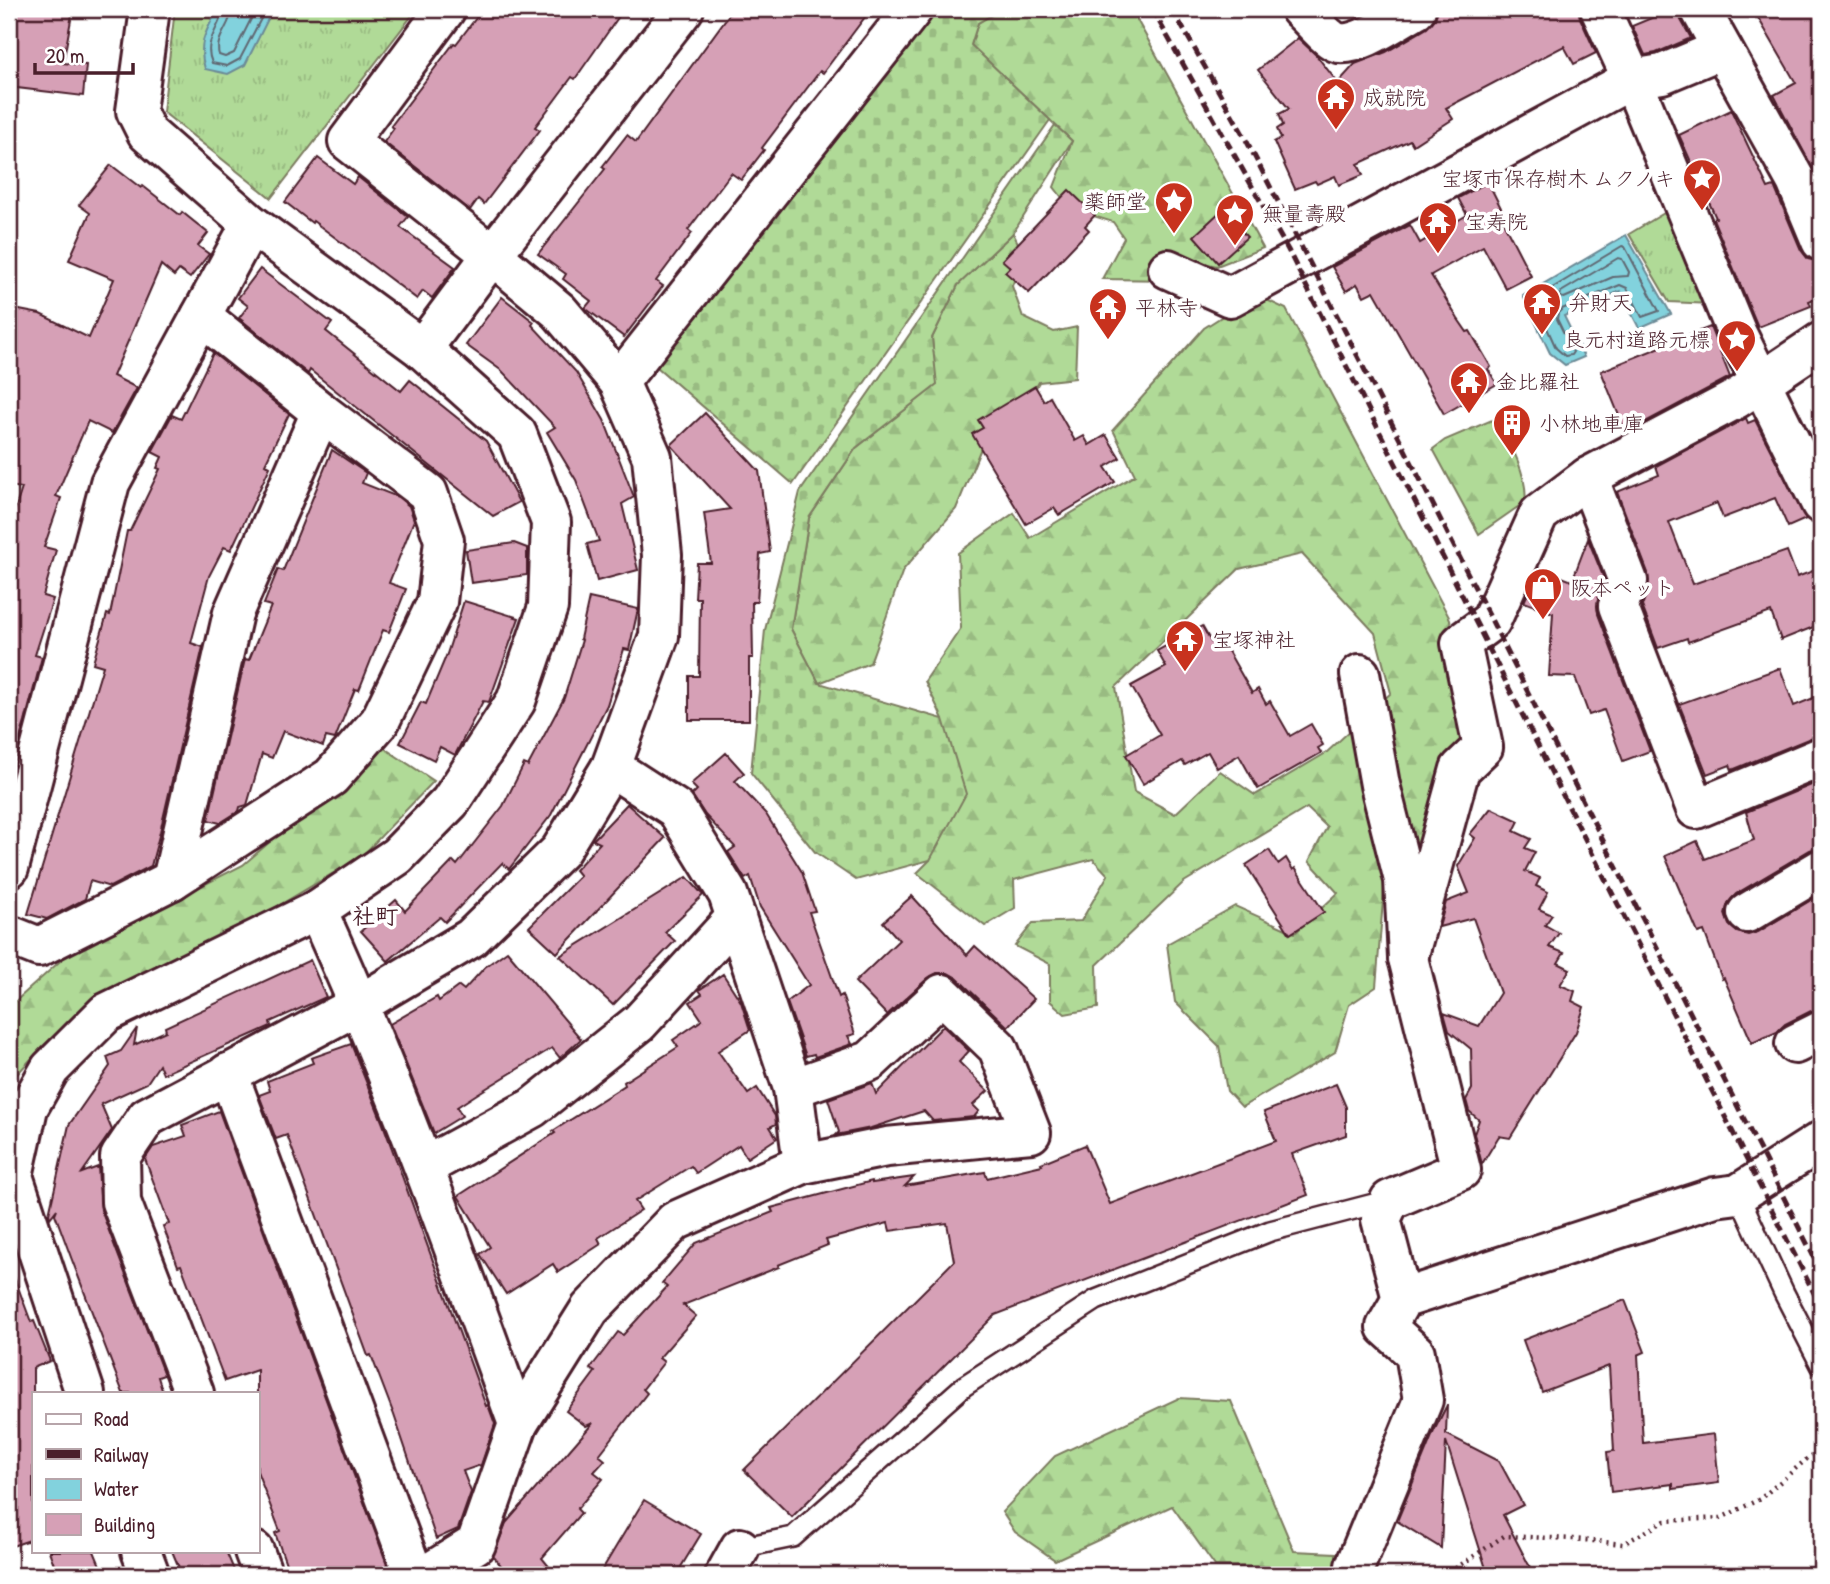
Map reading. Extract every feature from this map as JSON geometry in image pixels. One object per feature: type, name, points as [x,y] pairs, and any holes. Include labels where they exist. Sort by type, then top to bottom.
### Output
[{"type":"street","points":[[85,1392],[13,1176],[28,1108],[50,1069],[106,1013],[317,910],[397,856],[450,802],[516,701],[548,607],[551,522],[517,434],[422,349],[251,224],[147,133],[136,111],[150,9]]},
{"type":"street","points":[[194,1392],[121,1202],[120,1157],[147,1117],[360,1004],[471,937],[560,851],[611,767],[659,636],[662,555],[652,457],[620,382],[559,312],[348,141],[446,9]]},
{"type":"street","points":[[422,349],[684,9]]},
{"type":"street","points":[[620,382],[913,9]]},
{"type":"street","points":[[1300,9],[1335,42],[1346,44],[1359,40],[1416,9]]},
{"type":"street","points":[[1600,9],[1633,79],[1737,334],[1821,504]]},
{"type":"street","points":[[1700,9],[1796,181],[1821,241]]},
{"type":"street","points":[[1168,269],[1230,297],[1633,79],[1662,74],[1722,49]]},
{"type":"street","points":[[9,868],[110,483],[251,224]]},
{"type":"street","points":[[9,935],[38,947],[172,880],[331,777],[380,721],[437,602],[444,540],[428,492],[321,412],[201,316]]},
{"type":"street","points":[[1408,958],[1460,769],[1483,747],[1461,643],[1492,621],[1539,514],[1588,477],[1736,399],[1821,342]]},
{"type":"street","points":[[172,880],[233,612],[321,412]]},
{"type":"street","points":[[1588,477],[1628,581],[1618,606],[1696,809],[1821,757]]},
{"type":"street","points":[[1354,1575],[1355,1566],[1423,1400],[1415,1353],[1386,1326],[1399,1292],[1386,1210],[1461,1170],[1408,958],[1404,880],[1380,785],[1360,674]]},
{"type":"street","points":[[611,767],[676,809],[728,894],[793,1088],[803,1164]]},
{"type":"street","points":[[1746,913],[1821,869]]},
{"type":"street","points":[[317,910],[360,1004],[424,1167],[518,1424]]},
{"type":"street","points":[[424,1167],[532,1108],[629,1032],[736,917]]},
{"type":"street","points":[[426,1575],[476,1544],[518,1424],[590,1309],[675,1220],[803,1164],[887,1147],[1031,1133],[998,1048],[942,994],[870,1061],[793,1088]]},
{"type":"street","points":[[228,1073],[414,1575]]},
{"type":"street","points":[[1399,1292],[1715,1196],[1738,1194],[1821,1142]]},
{"type":"street","points":[[141,1552],[150,1575]]},
{"type":"street","points":[[254,1552],[263,1575]]},
{"type":"lane","points":[[1738,1194],[1821,1366]]},
{"type":"lane","points":[[733,1562],[793,1537],[964,1386],[1096,1300],[1270,1231],[1386,1210]]},
{"type":"path","points":[[1453,1575],[1455,1568],[1504,1536],[1623,1544],[1665,1521],[1721,1518],[1760,1499],[1821,1450]]},
{"type":"green space","points":[[175,9],[417,9],[271,198],[163,112]]},
{"type":"green space","points":[[937,9],[1002,9],[978,23],[971,45],[1050,120],[793,484],[657,367]]},
{"type":"green space","points":[[1002,9],[1131,9],[1263,248],[1217,266],[1194,261],[1175,280],[1102,279],[1124,238],[1113,222],[1071,209],[1054,187],[1072,141],[971,45],[978,23]]},
{"type":"green space","points":[[1055,125],[1072,141],[1013,233],[958,285],[932,338],[937,385],[856,448],[809,518],[791,629],[819,683],[943,719],[966,794],[930,860],[856,880],[815,852],[751,773],[765,630],[800,492]]},
{"type":"green space","points":[[1671,209],[1711,304],[1669,302],[1629,234]]},
{"type":"green space","points":[[1013,233],[1024,255],[1012,286],[1023,317],[1054,332],[1077,327],[1075,378],[1039,382],[1021,414],[993,419],[956,509],[903,570],[870,663],[819,683],[791,629],[809,518],[856,448],[936,385],[932,338],[958,285]]},
{"type":"green space","points":[[1256,295],[1286,309],[1450,619],[1467,739],[1418,846],[1384,888],[1376,987],[1349,1005],[1335,1052],[1242,1107],[1227,1091],[1219,1046],[1175,1002],[1167,944],[1235,906],[1295,933],[1338,893],[1309,861],[1327,827],[1307,808],[1184,882],[1097,965],[1098,1008],[1065,1014],[1050,1001],[1050,964],[1015,946],[1033,923],[1081,921],[1108,875],[1093,859],[1014,880],[1015,908],[985,926],[917,873],[930,860],[943,719],[925,681],[961,628],[958,553],[1014,513],[1030,538],[1135,475],[1113,430],[1204,328]],"holes":[[[1302,554],[1375,633],[1391,693],[1326,753],[1255,795],[1220,771],[1175,814],[1134,792],[1116,687],[1239,569]]]},
{"type":"green space","points":[[1492,420],[1498,421],[1518,460],[1524,482],[1525,502],[1479,534],[1433,449],[1445,440]]},
{"type":"green space","points":[[381,746],[434,781],[362,856],[251,922],[89,1004],[43,1046],[9,1083],[9,1007],[68,954],[243,865]]},
{"type":"green space","points":[[1179,1398],[1231,1401],[1294,1551],[1336,1553],[1337,1575],[1278,1575],[1274,1567],[1215,1566],[1172,1506],[1055,1560],[1015,1532],[1002,1512],[1055,1456]]},
{"type":"water","points":[[218,9],[273,9],[245,65],[228,74],[205,69],[203,60],[202,44]]},
{"type":"water","points":[[1626,235],[1671,314],[1639,328],[1620,291],[1564,316],[1584,357],[1565,365],[1550,353],[1523,296]]},
{"type":"building","points":[[9,9],[73,9],[63,63],[86,65],[83,96],[9,87]]},
{"type":"building","points":[[483,9],[624,9],[575,79],[572,77],[535,127],[540,130],[484,204],[478,199],[470,210],[384,142],[394,128],[391,126]]},
{"type":"building","points":[[733,9],[871,9],[823,73],[820,71],[741,180],[731,173],[688,230],[692,233],[656,281],[663,286],[624,337],[585,308],[591,301],[563,279],[566,274],[538,254],[605,169],[602,167],[627,135],[636,142]]},
{"type":"building","points":[[1438,9],[1578,9],[1596,53],[1574,64],[1564,46],[1446,108],[1453,119],[1413,145],[1410,140],[1358,164],[1363,175],[1339,185],[1335,176],[1295,189],[1274,142],[1281,138],[1277,129],[1283,125],[1279,114],[1289,109],[1258,70],[1298,38],[1316,55],[1338,83],[1355,64],[1386,52],[1427,28],[1435,19]]},
{"type":"building","points":[[1678,9],[1691,38],[1645,55],[1632,26]]},
{"type":"building","points":[[1753,9],[1821,9],[1821,185],[1774,95],[1796,83]]},
{"type":"building","points":[[1731,110],[1768,188],[1774,186],[1801,250],[1808,259],[1821,262],[1821,296],[1809,301],[1811,306],[1758,327],[1713,219],[1716,218],[1679,135]]},
{"type":"building","points":[[318,158],[353,184],[358,177],[408,217],[400,227],[455,267],[432,298],[423,291],[417,299],[285,202]]},
{"type":"building","points":[[111,165],[180,215],[182,212],[208,233],[198,246],[209,254],[190,278],[179,270],[174,276],[161,265],[113,376],[137,388],[112,433],[88,421],[56,496],[61,498],[44,547],[56,550],[43,596],[53,599],[35,655],[42,657],[25,722],[15,754],[9,753],[9,544],[15,523],[11,522],[22,488],[9,486],[9,308],[40,314],[89,338],[114,279],[69,260],[90,213],[79,205]]},
{"type":"building","points":[[1488,182],[1505,216],[1501,218],[1531,276],[1506,289],[1483,246],[1431,275],[1467,332],[1470,331],[1491,367],[1488,369],[1497,384],[1444,414],[1374,291],[1364,296],[1357,284],[1346,291],[1332,267],[1410,225],[1420,243],[1467,215],[1458,198]]},
{"type":"building","points":[[1069,190],[1095,215],[1085,226],[1089,230],[1029,293],[1005,272],[1010,267],[1002,260]]},
{"type":"building","points":[[1222,210],[1247,237],[1218,263],[1194,236]]},
{"type":"building","points":[[260,269],[332,323],[326,331],[401,391],[410,380],[486,441],[519,502],[493,516],[310,370],[308,374],[239,318],[248,306],[238,298]]},
{"type":"building","points":[[502,297],[534,322],[532,325],[576,372],[604,420],[634,497],[622,504],[638,570],[597,581],[587,544],[599,541],[576,480],[547,432],[555,427],[502,371],[466,345]]},
{"type":"building","points":[[1710,327],[1730,377],[1640,425],[1639,422],[1624,428],[1601,371]]},
{"type":"building","points":[[213,353],[289,414],[265,464],[270,467],[231,550],[224,547],[209,576],[191,643],[203,647],[151,866],[110,887],[90,881],[85,899],[47,919],[28,914],[103,666],[93,663],[107,614],[110,615],[127,531],[130,531],[160,469],[157,468],[162,457],[152,452],[172,415],[181,419]]},
{"type":"building","points":[[1035,386],[1044,401],[1050,397],[1075,441],[1084,436],[1089,445],[1106,435],[1120,458],[1105,467],[1115,482],[1059,515],[1054,508],[1026,524],[972,434],[983,428],[978,420]]},
{"type":"building","points":[[705,413],[759,471],[770,552],[760,554],[757,602],[752,602],[753,658],[749,658],[749,720],[689,720],[689,676],[699,676],[700,598],[695,598],[697,563],[711,563],[704,513],[730,509],[671,445]]},
{"type":"building","points":[[1746,418],[1748,423],[1755,420],[1806,519],[1788,527],[1775,498],[1723,518],[1717,503],[1669,522],[1693,584],[1787,551],[1797,577],[1821,568],[1821,624],[1781,640],[1771,612],[1688,642],[1687,638],[1658,648],[1642,606],[1648,589],[1648,573],[1617,492],[1659,475],[1656,466]]},
{"type":"building","points":[[332,450],[366,473],[362,483],[398,497],[409,506],[414,520],[389,583],[406,589],[389,632],[383,630],[359,690],[355,689],[335,739],[326,737],[323,746],[283,731],[272,758],[262,754],[247,805],[240,807],[239,811],[220,823],[208,820],[245,659],[249,660],[271,606],[264,604],[278,569],[283,571]]},
{"type":"building","points":[[1588,539],[1605,581],[1598,598],[1598,614],[1650,751],[1623,761],[1604,710],[1589,715],[1575,677],[1549,676],[1553,613],[1524,602],[1539,568],[1572,581]]},
{"type":"building","points":[[514,543],[527,548],[527,575],[471,583],[466,550]]},
{"type":"building","points":[[589,598],[638,609],[629,650],[624,649],[607,705],[551,815],[509,869],[502,863],[445,922],[440,917],[388,961],[361,931],[396,900],[405,911],[453,861],[457,865],[503,806],[524,764],[528,766],[564,698],[582,640],[580,639]]},
{"type":"building","points":[[464,601],[519,618],[489,702],[483,701],[455,755],[440,747],[434,760],[400,743],[421,702],[426,704],[447,654]]},
{"type":"building","points":[[1202,626],[1211,642],[1220,637],[1252,693],[1258,689],[1266,704],[1270,701],[1290,736],[1311,724],[1323,745],[1318,748],[1321,753],[1258,789],[1239,755],[1217,768],[1208,752],[1185,765],[1182,761],[1143,784],[1126,755],[1160,735],[1131,686],[1166,667],[1157,651]]},
{"type":"building","points":[[1780,668],[1794,706],[1821,695],[1821,736],[1732,770],[1730,765],[1707,774],[1679,704]]},
{"type":"building","points":[[726,753],[744,773],[735,781],[766,814],[802,872],[815,911],[809,912],[855,1034],[848,1036],[852,1044],[815,1057],[814,1054],[806,1056],[787,1002],[809,985],[760,907],[750,876],[745,879],[728,852],[735,847],[705,815],[692,795],[697,790],[691,784]]},
{"type":"building","points":[[1821,781],[1821,847],[1810,850],[1736,894],[1728,903],[1725,914],[1729,925],[1737,932],[1748,935],[1758,932],[1821,894],[1821,1009],[1811,1011],[1785,1024],[1777,1032],[1752,1043],[1724,978],[1722,979],[1704,931],[1698,933],[1665,856],[1697,841],[1705,859],[1754,840],[1746,812]]},
{"type":"building","points":[[627,804],[665,838],[557,953],[529,927],[580,876],[575,870],[600,843],[593,840]]},
{"type":"building","points":[[1491,808],[1519,821],[1514,831],[1531,839],[1525,848],[1535,852],[1525,871],[1540,878],[1536,886],[1548,892],[1539,909],[1552,915],[1545,925],[1559,933],[1549,947],[1564,953],[1558,963],[1570,969],[1560,985],[1575,991],[1572,1001],[1584,1007],[1576,1032],[1510,1138],[1499,1136],[1482,1164],[1474,1134],[1479,1120],[1469,1111],[1466,1100],[1472,1089],[1471,1049],[1449,1031],[1444,1013],[1479,1026],[1500,993],[1473,918],[1439,927],[1446,902],[1469,893],[1458,866],[1475,838],[1470,834]]},
{"type":"building","points":[[1269,850],[1278,864],[1286,858],[1293,870],[1295,868],[1324,912],[1290,934],[1246,865]]},
{"type":"building","points":[[687,877],[703,895],[665,932],[675,941],[613,1005],[560,956]]},
{"type":"building","points":[[912,896],[967,955],[975,946],[1034,999],[1008,1027],[957,978],[948,973],[937,973],[928,978],[887,1015],[855,982],[899,940],[883,922]]},
{"type":"building","points":[[507,951],[581,1039],[560,1058],[552,1048],[477,1094],[457,1107],[462,1116],[434,1133],[390,1024],[437,997],[439,1001],[459,986],[464,990],[485,967]]},
{"type":"building","points":[[310,960],[326,997],[270,1022],[271,1026],[163,1074],[159,1065],[147,1083],[101,1104],[112,1130],[82,1173],[98,1167],[101,1210],[164,1375],[158,1377],[163,1392],[123,1392],[55,1214],[57,1209],[50,1218],[49,1214],[69,1125],[110,1066],[107,1057],[121,1051],[137,1028],[134,1045],[166,1031],[165,1027]]},
{"type":"building","points":[[723,974],[741,1002],[750,1030],[718,1051],[748,1094],[757,1088],[775,1116],[776,1124],[770,1127],[777,1138],[747,1158],[739,1145],[696,1173],[691,1166],[635,1201],[641,1210],[598,1238],[601,1244],[558,1272],[553,1264],[506,1294],[480,1254],[490,1247],[458,1196],[555,1133],[553,1131],[678,1047],[673,1040],[702,1020],[690,1002],[702,994],[699,990]]},
{"type":"building","points":[[943,1026],[969,1051],[959,1062],[988,1091],[973,1105],[979,1111],[974,1117],[933,1121],[924,1111],[871,1128],[836,1135],[839,1132],[828,1099],[872,1083],[876,1094]]},
{"type":"building","points":[[351,1044],[495,1424],[481,1465],[463,1471],[471,1492],[458,1529],[436,1539],[394,1415],[371,1355],[368,1356],[287,1135],[276,1139],[259,1095],[270,1091],[267,1081],[313,1063],[311,1058]]},
{"type":"building","points":[[1336,1084],[1346,1107],[1346,1135],[1292,1154],[1308,1195],[995,1315],[792,1517],[744,1470],[954,1261],[947,1223],[890,1231],[888,1223],[826,1240],[828,1245],[683,1305],[696,1316],[659,1358],[664,1362],[643,1389],[647,1393],[599,1455],[605,1460],[594,1472],[603,1479],[577,1509],[581,1513],[542,1558],[556,1575],[509,1575],[493,1556],[506,1523],[593,1423],[586,1426],[566,1411],[595,1372],[590,1369],[618,1332],[623,1335],[667,1287],[662,1283],[696,1243],[773,1212],[771,1208],[872,1181],[914,1177],[905,1186],[985,1172],[987,1178],[1042,1165],[1041,1163],[1085,1145],[1110,1204],[1276,1141],[1264,1112]]},
{"type":"building","points":[[219,1111],[391,1575],[290,1575],[275,1533],[280,1531],[259,1476],[257,1370],[225,1381],[181,1265],[178,1266],[163,1226],[169,1224],[145,1159],[153,1147],[186,1136],[182,1125]]},
{"type":"building","points":[[9,1271],[12,1271],[31,1322],[34,1321],[50,1361],[33,1368],[32,1539],[9,1547]]},
{"type":"building","points":[[1625,1300],[1645,1352],[1638,1355],[1643,1443],[1714,1434],[1719,1483],[1673,1489],[1673,1484],[1611,1492],[1607,1452],[1614,1451],[1609,1366],[1542,1392],[1523,1340]]},
{"type":"building","points":[[1447,1405],[1446,1434],[1499,1461],[1523,1505],[1503,1515],[1534,1575],[1488,1575],[1446,1441],[1441,1548],[1397,1521]]},
{"type":"building","points":[[644,1500],[701,1534],[676,1575],[599,1575]]},
{"type":"building","points":[[49,1552],[94,1552],[104,1575],[58,1575]]},
{"type":"building","points":[[172,1552],[226,1552],[236,1575],[182,1575]]},
{"type":"railway","points":[[1152,9],[1288,250],[1821,1307]]},
{"type":"railway","points":[[1172,9],[1243,134],[1345,331],[1821,1271]]},
{"type":"place","name":"成就院","points":[[1336,131]]},
{"type":"place","name":"宝塚市保存樹木 ムクノキ","points":[[1702,212]]},
{"type":"place","name":"薬師堂","points":[[1174,235]]},
{"type":"place","name":"無量壽殿","points":[[1235,247]]},
{"type":"place","name":"宝寿院","points":[[1438,255]]},
{"type":"place","name":"弁財天","points":[[1542,336]]},
{"type":"place","name":"平林寺","points":[[1108,341]]},
{"type":"place","name":"良元村道路元標","points":[[1737,373]]},
{"type":"place","name":"金比羅社","points":[[1469,415]]},
{"type":"place","name":"小林地車庫","points":[[1512,457]]},
{"type":"place","name":"阪本ペット","points":[[1543,621]]},
{"type":"place","name":"宝塚神社","points":[[1185,673]]},
{"type":"district","name":"社町","points":[[375,915]]}]
